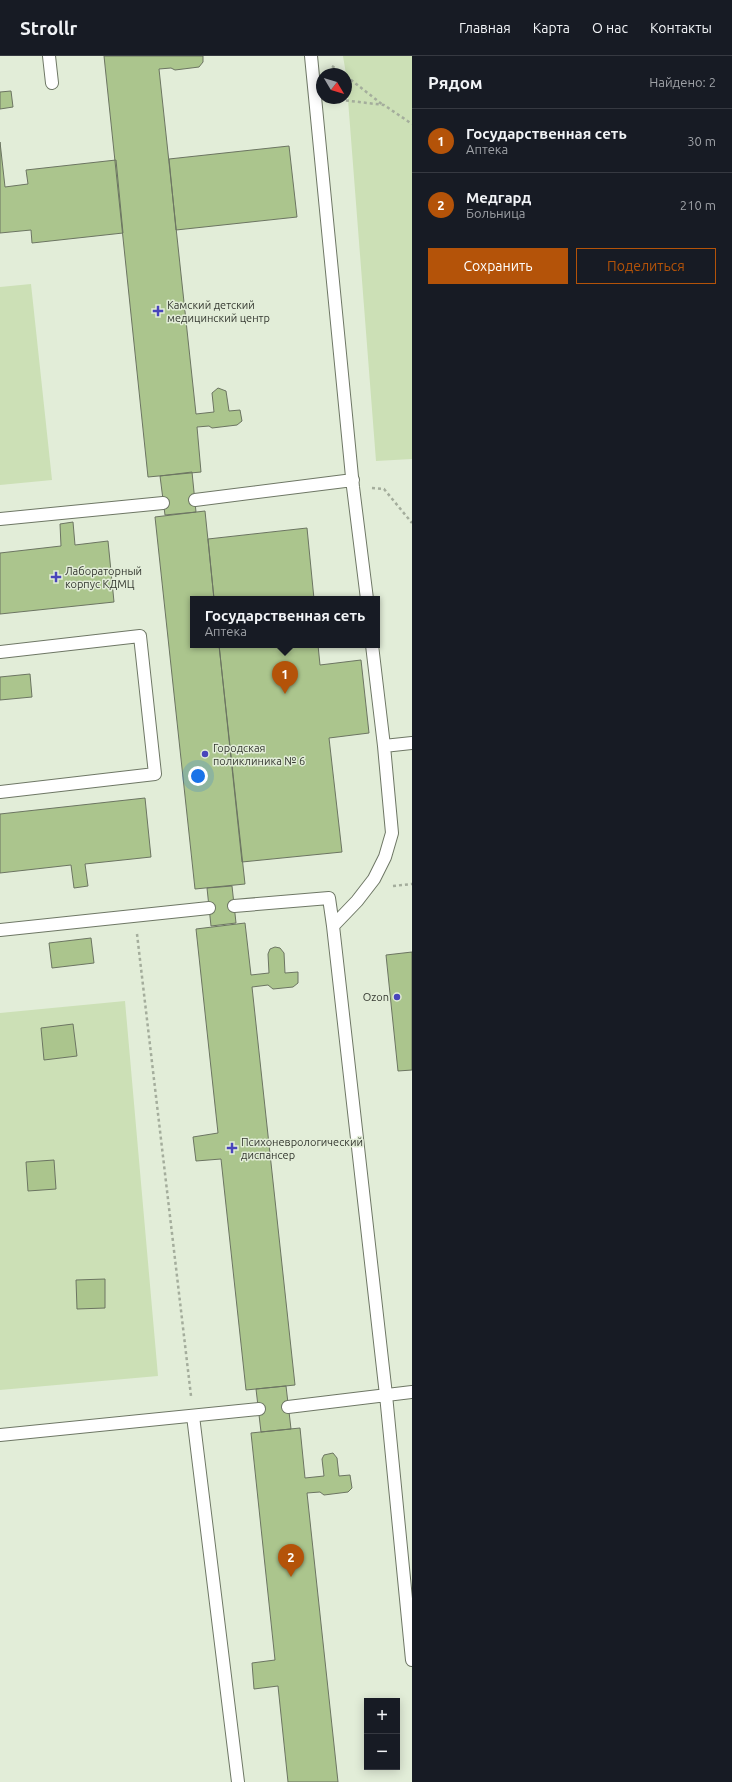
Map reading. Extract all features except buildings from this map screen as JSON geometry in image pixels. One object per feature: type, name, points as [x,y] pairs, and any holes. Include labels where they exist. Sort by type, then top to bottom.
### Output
[{"type":"lane","points":[[49,56],[52,83]]},
{"type":"lane","points":[[311,56],[353,483],[367,596]]},
{"type":"lane","points":[[195,500],[353,483]]},
{"type":"lane","points":[[0,519],[163,503]]},
{"type":"lane","points":[[0,652],[140,636],[155,774],[0,792]]},
{"type":"lane","points":[[333,926],[357,901],[374,879],[385,857],[392,833],[384,746],[372,648]]},
{"type":"lane","points":[[384,746],[412,743]]},
{"type":"lane","points":[[234,906],[329,898],[386,1395],[412,1660]]},
{"type":"lane","points":[[0,930],[209,908]]},
{"type":"lane","points":[[288,1407],[412,1392]]},
{"type":"lane","points":[[0,1435],[258,1410]]},
{"type":"lane","points":[[193,1416],[238,1782]]},
{"type":"path","points":[[352,81],[412,124]]},
{"type":"path","points":[[352,101],[384,105]]},
{"type":"path","points":[[353,483],[384,489],[412,523]]},
{"type":"path","points":[[135,916],[193,1416]]},
{"type":"green space","points":[[343,56],[412,56],[412,459],[376,461],[348,104],[352,104],[352,68],[345,68]]},
{"type":"green space","points":[[31,284],[52,480],[0,485],[0,287]]},
{"type":"green space","points":[[125,1001],[158,1376],[0,1390],[0,1013]]},
{"type":"place","name":"Камский детский медицинский центр","points":[[158,311]]},
{"type":"place","name":"Лабораторный корпус КДМЦ","points":[[56,577]]},
{"type":"place","name":"Государственная сеть","points":[[285,694]]},
{"type":"place","name":"Городская поликлиника № 6","points":[[205,754]]},
{"type":"place","name":"Ozon","points":[[397,997]]},
{"type":"place","name":"Психоневрологический диспансер","points":[[232,1148]]},
{"type":"place","name":"Медгард","points":[[291,1577]]}]
